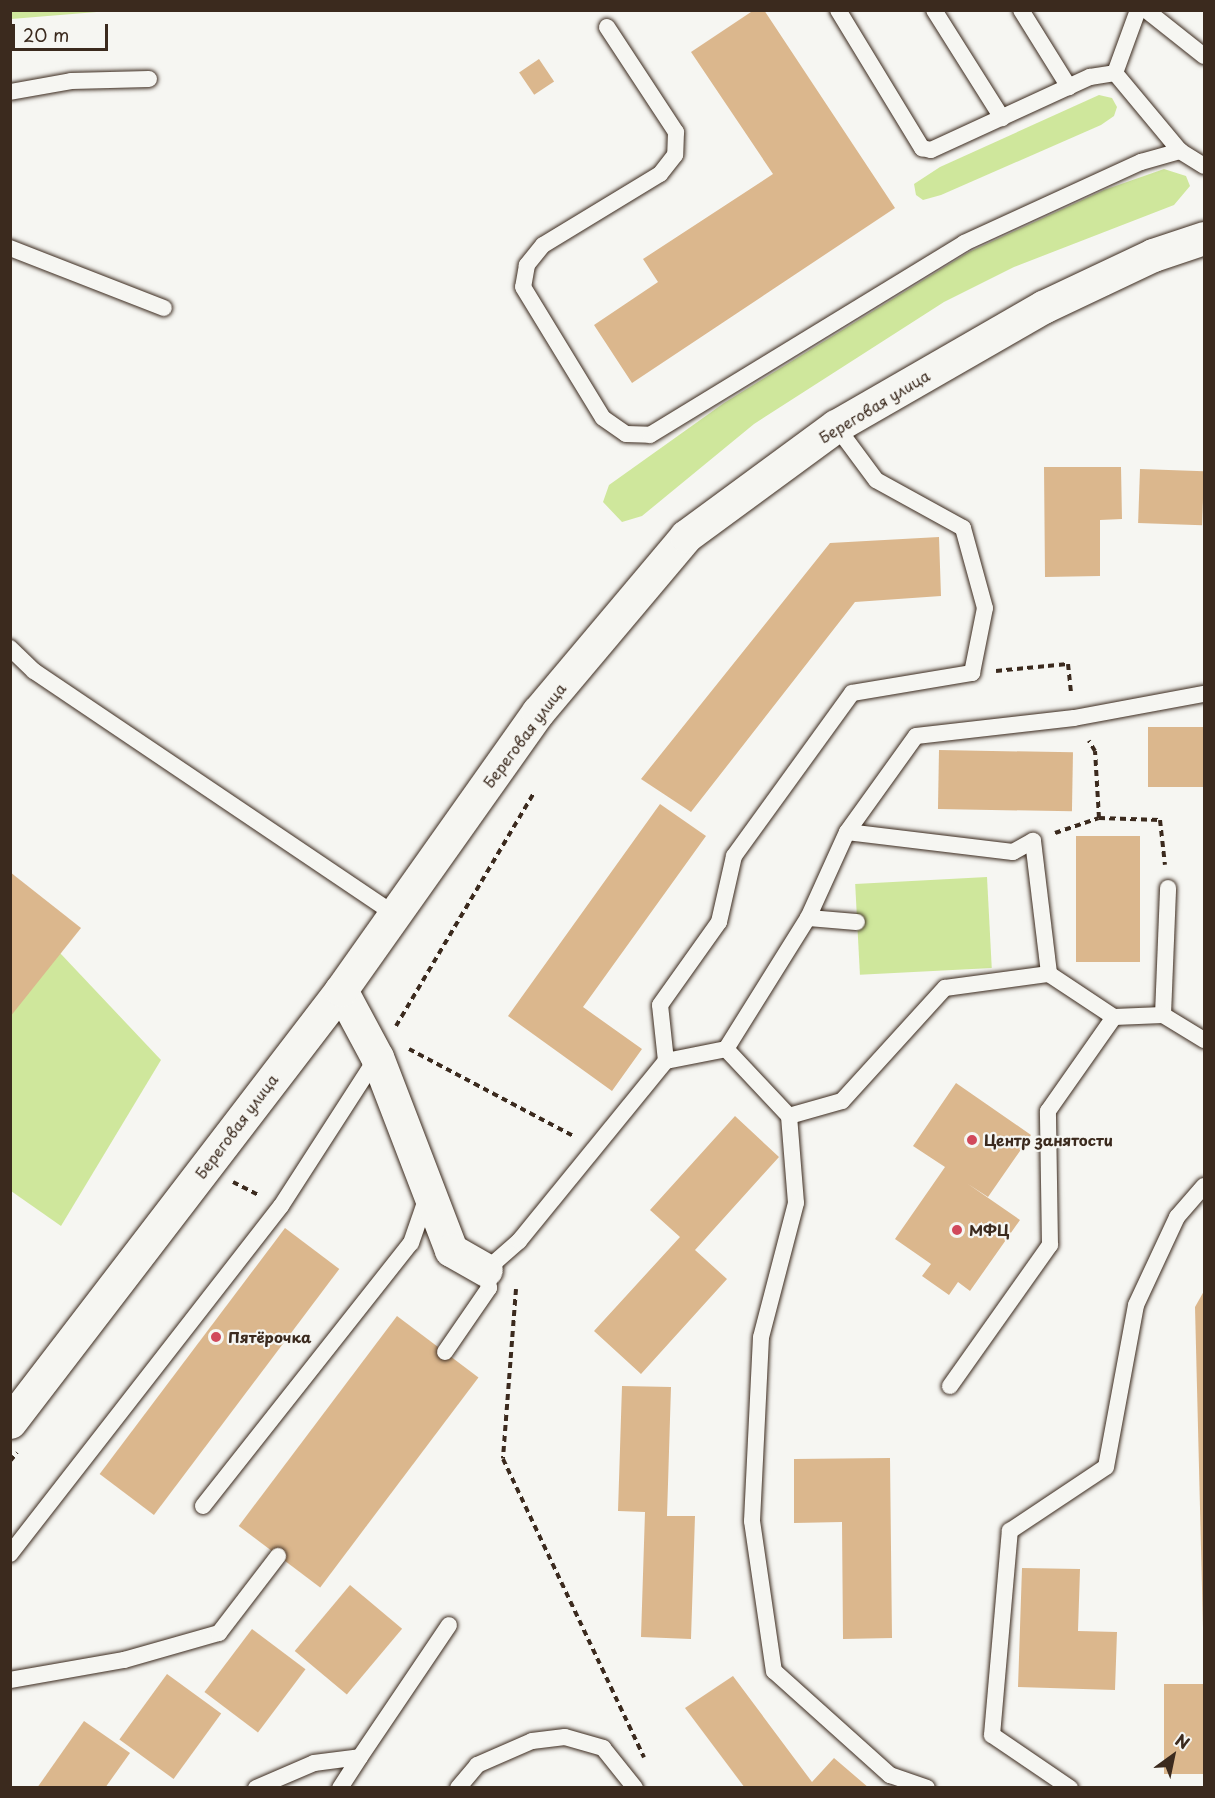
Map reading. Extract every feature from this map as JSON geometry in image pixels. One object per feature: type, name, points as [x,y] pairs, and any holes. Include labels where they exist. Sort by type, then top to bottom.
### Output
[{"type":"main road","name":"Береговая улица","points":[[10,1422],[341,990],[393,913],[538,712],[686,536],[836,426],[1043,307],[1153,255],[1204,238]]},
{"type":"main road","points":[[341,990],[383,1048],[451,1250],[486,1270]]},
{"type":"lane","points":[[838,10],[922,148],[931,150],[1069,87],[1115,74]]},
{"type":"lane","points":[[934,10],[1002,118]]},
{"type":"lane","points":[[1021,10],[1069,87]]},
{"type":"lane","points":[[1115,74],[1138,10]]},
{"type":"lane","points":[[1146,10],[1204,56]]},
{"type":"lane","points":[[607,27],[676,132],[675,155],[660,174],[543,245],[527,265],[524,287],[603,418],[626,434],[650,435],[964,243],[1141,162],[1180,151]]},
{"type":"lane","points":[[1115,74],[1180,151],[1204,166]]},
{"type":"lane","points":[[10,92],[71,81],[149,79]]},
{"type":"lane","points":[[10,248],[164,308]]},
{"type":"lane","points":[[666,1061],[660,1005],[719,922],[734,856],[852,693],[972,673],[985,609],[963,528],[876,480],[836,426]]},
{"type":"lane","points":[[10,648],[34,670],[393,913]]},
{"type":"lane","points":[[445,1352],[489,1288],[486,1270],[519,1242],[666,1061],[726,1049],[808,918],[847,832],[916,736],[1074,718],[1204,694]]},
{"type":"lane","points":[[847,832],[1014,852],[1033,841],[1049,974]]},
{"type":"lane","points":[[1163,1015],[1168,888]]},
{"type":"lane","points":[[808,918],[857,922]]},
{"type":"lane","points":[[789,1116],[842,1101],[945,988],[1049,974],[1113,1017],[1163,1015],[1204,1040]]},
{"type":"lane","points":[[950,1386],[1050,1245],[1048,1111],[1113,1017]]},
{"type":"lane","points":[[10,1554],[281,1206],[383,1048]]},
{"type":"lane","points":[[726,1049],[789,1116],[796,1203],[761,1337],[752,1521],[774,1671],[890,1775],[927,1788]]},
{"type":"lane","points":[[1070,1788],[992,1735],[1010,1531],[1106,1467],[1136,1305],[1177,1217],[1204,1186]]},
{"type":"lane","points":[[203,1506],[411,1243],[430,1188]]},
{"type":"lane","points":[[10,1680],[124,1660],[219,1633],[278,1556]]},
{"type":"lane","points":[[340,1788],[449,1625]]},
{"type":"lane","points":[[458,1788],[477,1765],[532,1741],[565,1737],[603,1748],[635,1788]]},
{"type":"lane","points":[[256,1788],[315,1763],[360,1757]]},
{"type":"path","points":[[972,673],[1068,664]]},
{"type":"path","points":[[1095,751],[1099,818]]},
{"type":"path","points":[[533,794],[383,1048],[574,1133],[569,1143]]},
{"type":"path","points":[[1033,841],[1099,818],[1161,819],[1168,888]]},
{"type":"path","points":[[519,1242],[503,1459],[646,1761]]},
{"type":"green space","points":[[11,10],[109,10],[109,11],[11,19]]},
{"type":"green space","points":[[1099,95],[1112,98],[1117,107],[1114,116],[1101,125],[941,195],[923,200],[916,195],[914,184],[940,167]]},
{"type":"green space","points":[[1164,169],[1186,176],[1190,186],[1174,205],[1014,267],[944,302],[754,424],[642,516],[622,522],[603,502],[609,485],[724,403],[969,252],[1104,190]]},
{"type":"green space","points":[[987,877],[992,968],[860,975],[855,884]]},
{"type":"green space","points":[[10,900],[161,1060],[61,1226],[11,1191]]},
{"type":"building","points":[[754,10],[764,10],[895,208],[632,383],[594,325],[658,282],[643,259],[773,174],[691,52]]},
{"type":"building","points":[[539,59],[554,81],[534,95],[519,72]]},
{"type":"building","points":[[1044,467],[1121,467],[1122,519],[1100,520],[1100,576],[1045,577]]},
{"type":"building","points":[[1140,469],[1204,471],[1202,525],[1138,523]]},
{"type":"building","points":[[939,537],[941,596],[855,602],[691,812],[641,779],[830,543]]},
{"type":"building","points":[[1148,727],[1204,727],[1204,787],[1148,787]]},
{"type":"building","points":[[939,750],[1073,752],[1072,811],[938,809]]},
{"type":"building","points":[[660,804],[706,836],[583,1007],[642,1049],[612,1091],[508,1016]]},
{"type":"building","points":[[1076,836],[1140,836],[1140,962],[1076,962]]},
{"type":"building","points":[[10,872],[81,928],[10,1017]]},
{"type":"building","points":[[956,1083],[1031,1135],[988,1197],[968,1184],[1020,1220],[970,1291],[958,1282],[949,1295],[922,1276],[931,1264],[895,1239],[945,1167],[913,1146]]},
{"type":"building","points":[[735,1116],[779,1157],[695,1250],[727,1279],[641,1374],[594,1331],[680,1237],[650,1210]]},
{"type":"building","points":[[285,1228],[339,1269],[154,1515],[100,1474]]},
{"type":"building","points":[[1204,1291],[1204,1628],[1203,1628],[1195,1307]]},
{"type":"building","points":[[397,1316],[478,1377],[320,1587],[239,1526]]},
{"type":"building","points":[[622,1386],[671,1387],[667,1516],[695,1516],[691,1639],[641,1637],[645,1512],[618,1511]]},
{"type":"building","points":[[890,1458],[892,1638],[843,1639],[842,1522],[794,1523],[794,1459]]},
{"type":"building","points":[[1022,1568],[1080,1569],[1078,1631],[1117,1632],[1115,1690],[1018,1687]]},
{"type":"building","points":[[350,1585],[402,1629],[347,1695],[295,1651]]},
{"type":"building","points":[[252,1629],[306,1669],[258,1732],[204,1692]]},
{"type":"building","points":[[167,1674],[221,1713],[174,1779],[119,1740]]},
{"type":"building","points":[[733,1676],[812,1782],[834,1758],[869,1788],[745,1788],[685,1708]]},
{"type":"building","points":[[1164,1684],[1204,1684],[1204,1774],[1164,1774]]},
{"type":"building","points":[[84,1721],[130,1753],[105,1788],[37,1788]]},
{"type":"place","name":"Центр занятости","points":[[972,1140]]},
{"type":"place","name":"МФЦ","points":[[957,1230]]},
{"type":"place","name":"Пятёрочка","points":[[216,1337]]}]
